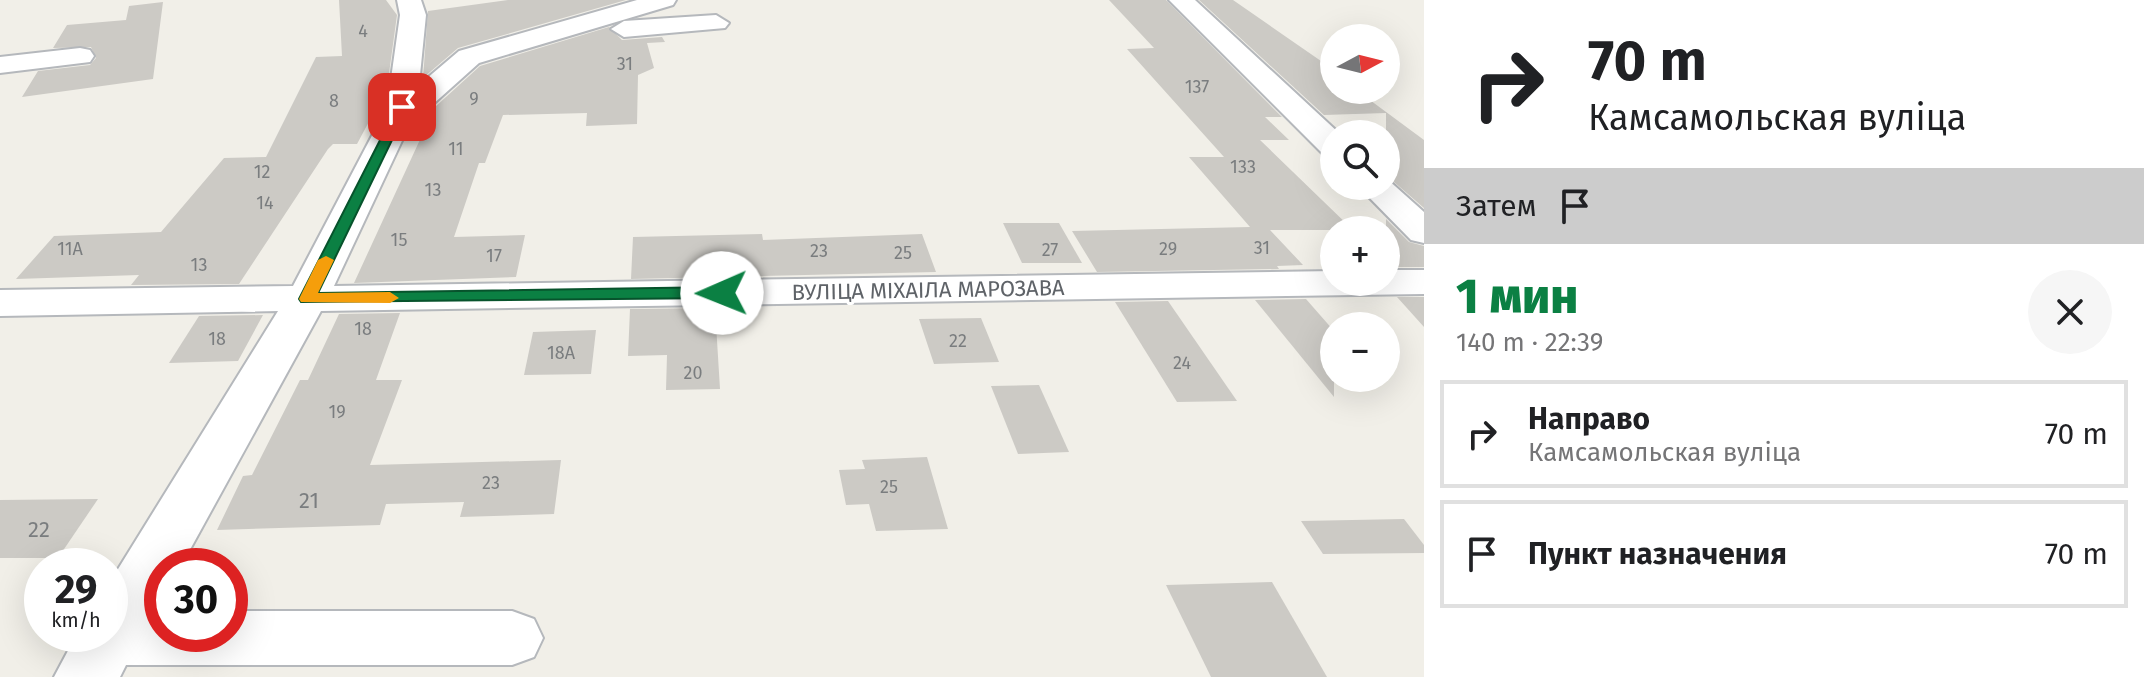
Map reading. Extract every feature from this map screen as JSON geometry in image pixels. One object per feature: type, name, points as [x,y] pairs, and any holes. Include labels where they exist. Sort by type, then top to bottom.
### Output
[{"type":"street","points":[[98,657],[307,299],[402,107],[413,15],[409,0]]},
{"type":"street","points":[[402,107],[420,100],[469,57],[664,0]]},
{"type":"street","points":[[1181,0],[1320,133]]},
{"type":"street","points":[[549,33],[716,23]]},
{"type":"street","points":[[0,65],[80,56]]},
{"type":"street","points":[[1391,200],[1424,232]]},
{"type":"street","name":"ВУЛІЦА МІХАІЛА МАРОЗАВА","points":[[0,303],[1424,282]]},
{"type":"street","points":[[98,657],[512,638]]},
{"type":"building","points":[[339,0],[386,0],[397,15],[387,88],[357,144],[333,144],[328,149],[239,284],[131,285],[139,275],[16,279],[54,236],[161,232],[224,158],[266,157],[316,57],[342,56]]},
{"type":"building","points":[[508,0],[626,0],[458,48],[423,78],[428,11]]},
{"type":"building","points":[[1109,0],[1166,0],[1282,117],[1265,117],[1289,140],[1260,140],[1339,216],[1320,216],[1320,230],[1270,230],[1303,265],[1277,266],[1279,269],[1097,272],[1072,231],[1250,227],[1189,157],[1224,157],[1127,49],[1154,48]]},
{"type":"building","points":[[1199,0],[1233,0],[1320,60],[1320,104],[1375,104],[1397,120],[1386,120],[1386,113],[1324,115]]},
{"type":"building","points":[[163,2],[153,79],[22,97],[38,71],[90,65],[96,58],[91,47],[53,48],[67,25],[126,20],[129,6]]},
{"type":"building","points":[[609,27],[622,40],[662,37],[665,42],[647,43],[654,68],[638,75],[637,124],[586,126],[587,113],[503,115],[485,163],[479,163],[454,237],[525,235],[516,277],[354,283],[435,107],[480,66]]},
{"type":"building","points":[[1400,122],[1424,140],[1424,208],[1400,187]]},
{"type":"building","points":[[1003,223],[1059,223],[1082,263],[1022,263]]},
{"type":"building","points":[[1400,233],[1409,242],[1424,246],[1424,267],[1400,267]]},
{"type":"building","points":[[762,234],[763,240],[922,234],[936,272],[631,279],[633,237]]},
{"type":"building","points":[[1397,297],[1424,297],[1424,327]]},
{"type":"building","points":[[1306,299],[1320,315],[1320,380],[1255,300]]},
{"type":"building","points":[[1168,301],[1237,401],[1177,402],[1115,302]]},
{"type":"building","points":[[715,308],[720,389],[666,390],[667,355],[628,356],[630,309]]},
{"type":"building","points":[[400,313],[376,380],[402,380],[370,465],[561,460],[554,514],[460,517],[464,502],[386,504],[380,525],[217,530],[243,476],[252,475],[300,380],[308,380],[339,314]]},
{"type":"building","points":[[263,315],[238,361],[169,363],[199,316]]},
{"type":"building","points":[[981,318],[999,362],[934,364],[919,319]]},
{"type":"building","points":[[596,330],[591,374],[524,375],[533,332]]},
{"type":"building","points":[[1039,385],[1069,452],[1018,454],[991,386]]},
{"type":"building","points":[[927,457],[948,529],[876,531],[869,504],[846,505],[839,470],[865,469],[862,460]]},
{"type":"building","points":[[98,499],[65,548],[24,548],[24,558],[0,558],[0,500]]},
{"type":"building","points":[[1404,519],[1424,545],[1424,553],[1323,554],[1301,521]]},
{"type":"building","points":[[1272,582],[1327,677],[1211,677],[1166,585]]},
{"type":"slow traffic","points":[[326,260],[307,299],[390,298]]},
{"type":"route","points":[[402,107],[307,299],[722,293]]}]
